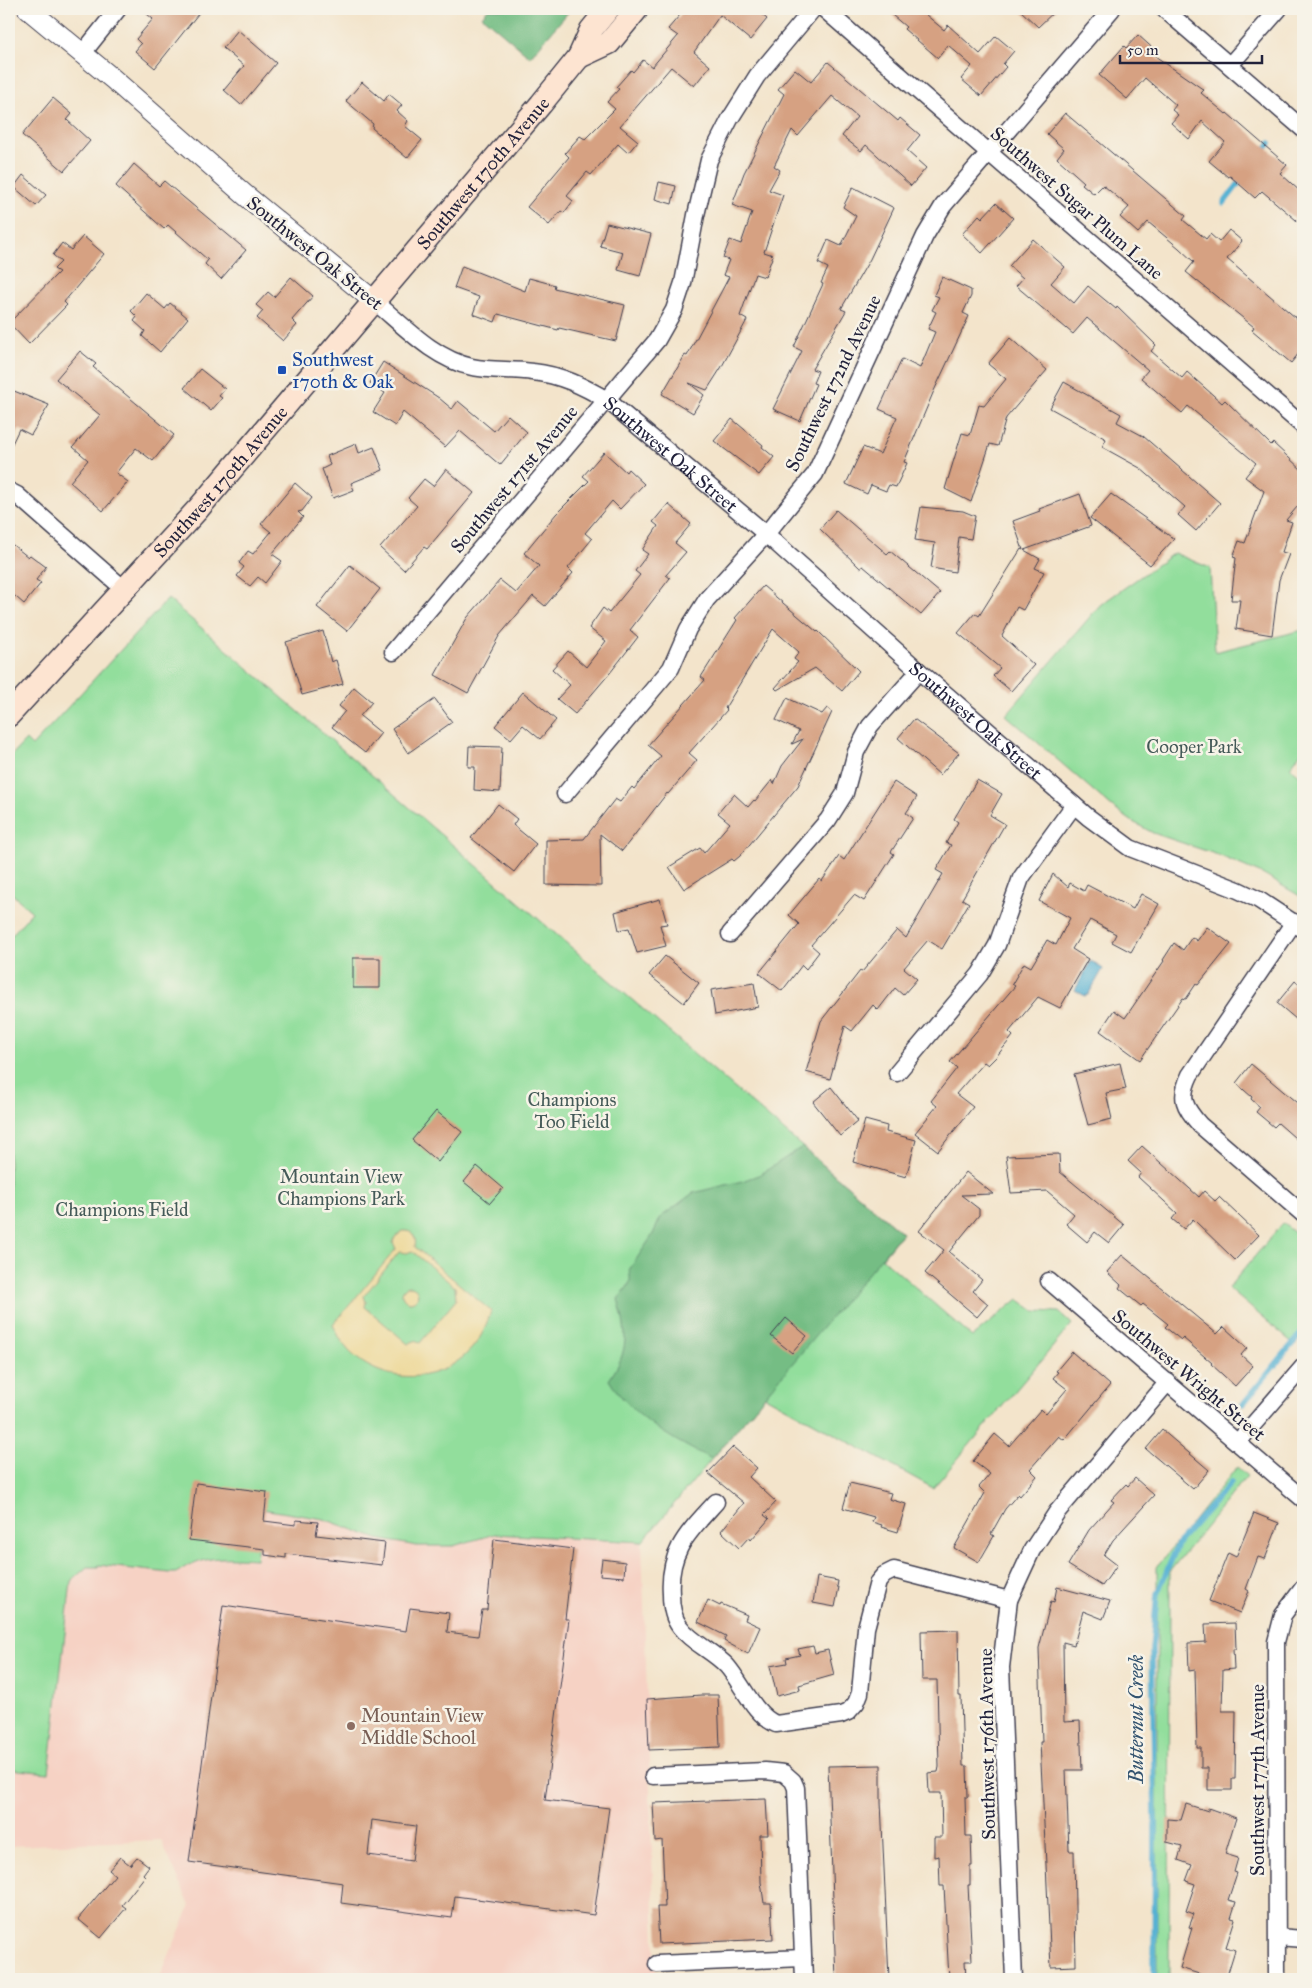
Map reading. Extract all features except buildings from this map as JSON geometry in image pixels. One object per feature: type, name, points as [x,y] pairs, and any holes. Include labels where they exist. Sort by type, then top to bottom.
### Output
[{"type":"main road","name":"Southwest 170th Avenue","points":[[9,715],[227,476],[579,57],[591,30],[608,9]]},
{"type":"main road","name":"Southwest 170th Avenue","points":[[579,57],[609,43],[637,9]]},
{"type":"street","name":"Southwest Oak Street","points":[[28,9],[244,195],[429,346],[450,359],[472,367],[555,376],[579,384],[607,400],[766,534],[919,671],[1074,805],[1130,848],[1238,890],[1299,925]]},
{"type":"street","points":[[82,54],[118,9]]},
{"type":"street","name":"Southwest 171st Avenue","points":[[393,652],[657,340],[674,310],[683,283],[696,215],[710,160],[730,119],[757,76],[813,9]]},
{"type":"street","name":"Southwest Sugar Plum Lane","points":[[824,9],[1303,426]]},
{"type":"street","name":"Southwest 172nd Avenue","points":[[565,794],[670,668],[688,629],[707,599],[766,534],[815,474],[925,236],[942,206],[1112,9]]},
{"type":"street","points":[[1164,9],[1303,128]]},
{"type":"street","points":[[1230,65],[1279,9]]},
{"type":"street","points":[[9,491],[17,495],[125,590]]},
{"type":"street","points":[[730,934],[828,820],[845,793],[856,752],[870,726],[919,671]]},
{"type":"street","points":[[898,1073],[980,974],[998,945],[1021,878],[1074,805]]},
{"type":"street","points":[[1299,925],[1190,1075],[1184,1089],[1184,1100],[1187,1111],[1200,1125],[1303,1214]]},
{"type":"street","name":"Southwest Wright Street","points":[[1048,1281],[1303,1499]]},
{"type":"street","points":[[1238,1442],[1303,1367]]},
{"type":"street","name":"Southwest 176th Avenue","points":[[1014,1979],[1001,1667],[1010,1600],[1032,1550],[1057,1512],[1168,1382]]},
{"type":"street","points":[[716,1502],[685,1537],[673,1558],[670,1586],[673,1612],[681,1628],[726,1666],[751,1701],[769,1720],[776,1724],[840,1715],[848,1712],[856,1703],[860,1693],[866,1628],[878,1582],[884,1574],[894,1570],[1010,1600]]},
{"type":"street","name":"Southwest 177th Avenue","points":[[1277,1979],[1276,1642],[1283,1615],[1303,1588]]},
{"type":"street","points":[[652,1776],[765,1771],[784,1773],[793,1781],[796,1788],[804,1979]]},
{"type":"street","points":[[1278,1937],[1303,1939]]},
{"type":"street","points":[[657,1964],[803,1958]]},
{"type":"shaded area","name":"Mountain View Middle School","points":[[262,1509],[324,1519],[378,1539],[453,1546],[495,1534],[642,1542],[656,1979],[159,1979],[190,1906],[161,1840],[9,1846],[9,1769],[49,1773],[71,1581],[87,1567],[97,1567],[98,1565],[170,1573],[190,1564],[214,1558],[256,1559]]},
{"type":"green space","points":[[488,9],[571,9],[530,57],[482,16]]},
{"type":"green space","name":"Cooper Park","points":[[1174,553],[1210,568],[1215,652],[1303,630],[1303,750],[1290,767],[1303,778],[1303,891],[1300,896],[1262,874],[1218,855],[1153,833],[1133,822],[1112,807],[1006,715],[1100,605]]},
{"type":"green space","name":"Mountain View Champions Park","points":[[168,599],[902,1233],[882,1258],[972,1337],[1018,1299],[1035,1311],[1059,1312],[1072,1324],[933,1488],[765,1396],[642,1542],[495,1534],[453,1546],[417,1546],[378,1539],[324,1519],[262,1509],[256,1559],[223,1558],[207,1560],[190,1564],[176,1573],[98,1565],[98,1567],[87,1567],[71,1581],[49,1773],[9,1769],[9,938],[32,912],[9,891],[9,758],[26,740],[32,746]]},
{"type":"green space","points":[[802,1147],[902,1233],[712,1459],[655,1427],[629,1405],[609,1380],[621,1359],[625,1341],[618,1299],[629,1283],[629,1270],[652,1236],[661,1217],[693,1193],[742,1181],[761,1174]]},
{"type":"green space","points":[[1283,1223],[1303,1240],[1303,1335],[1295,1345],[1228,1288]]},
{"type":"green space","points":[[1237,1467],[1247,1476],[1170,1571],[1169,1979],[1157,1979],[1157,1567]]},
{"type":"sand","points":[[403,1231],[412,1233],[415,1237],[415,1247],[491,1311],[484,1330],[472,1348],[459,1360],[444,1369],[428,1374],[394,1375],[378,1370],[363,1362],[349,1351],[333,1325],[396,1249],[393,1242],[395,1237]],"holes":[[[412,1251],[455,1287],[456,1300],[420,1343],[414,1341],[408,1344],[365,1307],[364,1296],[399,1252],[407,1253]]]},
{"type":"sand","points":[[410,1286],[416,1288],[418,1294],[416,1300],[410,1302],[404,1300],[402,1294],[404,1288]]},
{"type":"water","points":[[1091,961],[1103,969],[1088,995],[1085,996],[1075,990]]},
{"type":"waterway","name":"Butternut Creek","points":[[1262,153],[1270,143]]},
{"type":"waterway","name":"Butternut Creek","points":[[1224,203],[1243,178]]},
{"type":"waterway","name":"Butternut Creek","points":[[1243,1404],[1303,1331]]},
{"type":"waterway","name":"Butternut Creek","points":[[1154,1979],[1155,1824],[1152,1649],[1157,1594],[1179,1542],[1231,1483]]},
{"type":"place","name":"Southwest 170th & Oak","points":[[282,370]]},
{"type":"place","name":"Mountain View Middle School","points":[[351,1726]]},
{"type":"park label","name":"Champions Too Field","points":[[572,1110]]},
{"type":"park label","name":"Champions Field","points":[[122,1209]]}]
